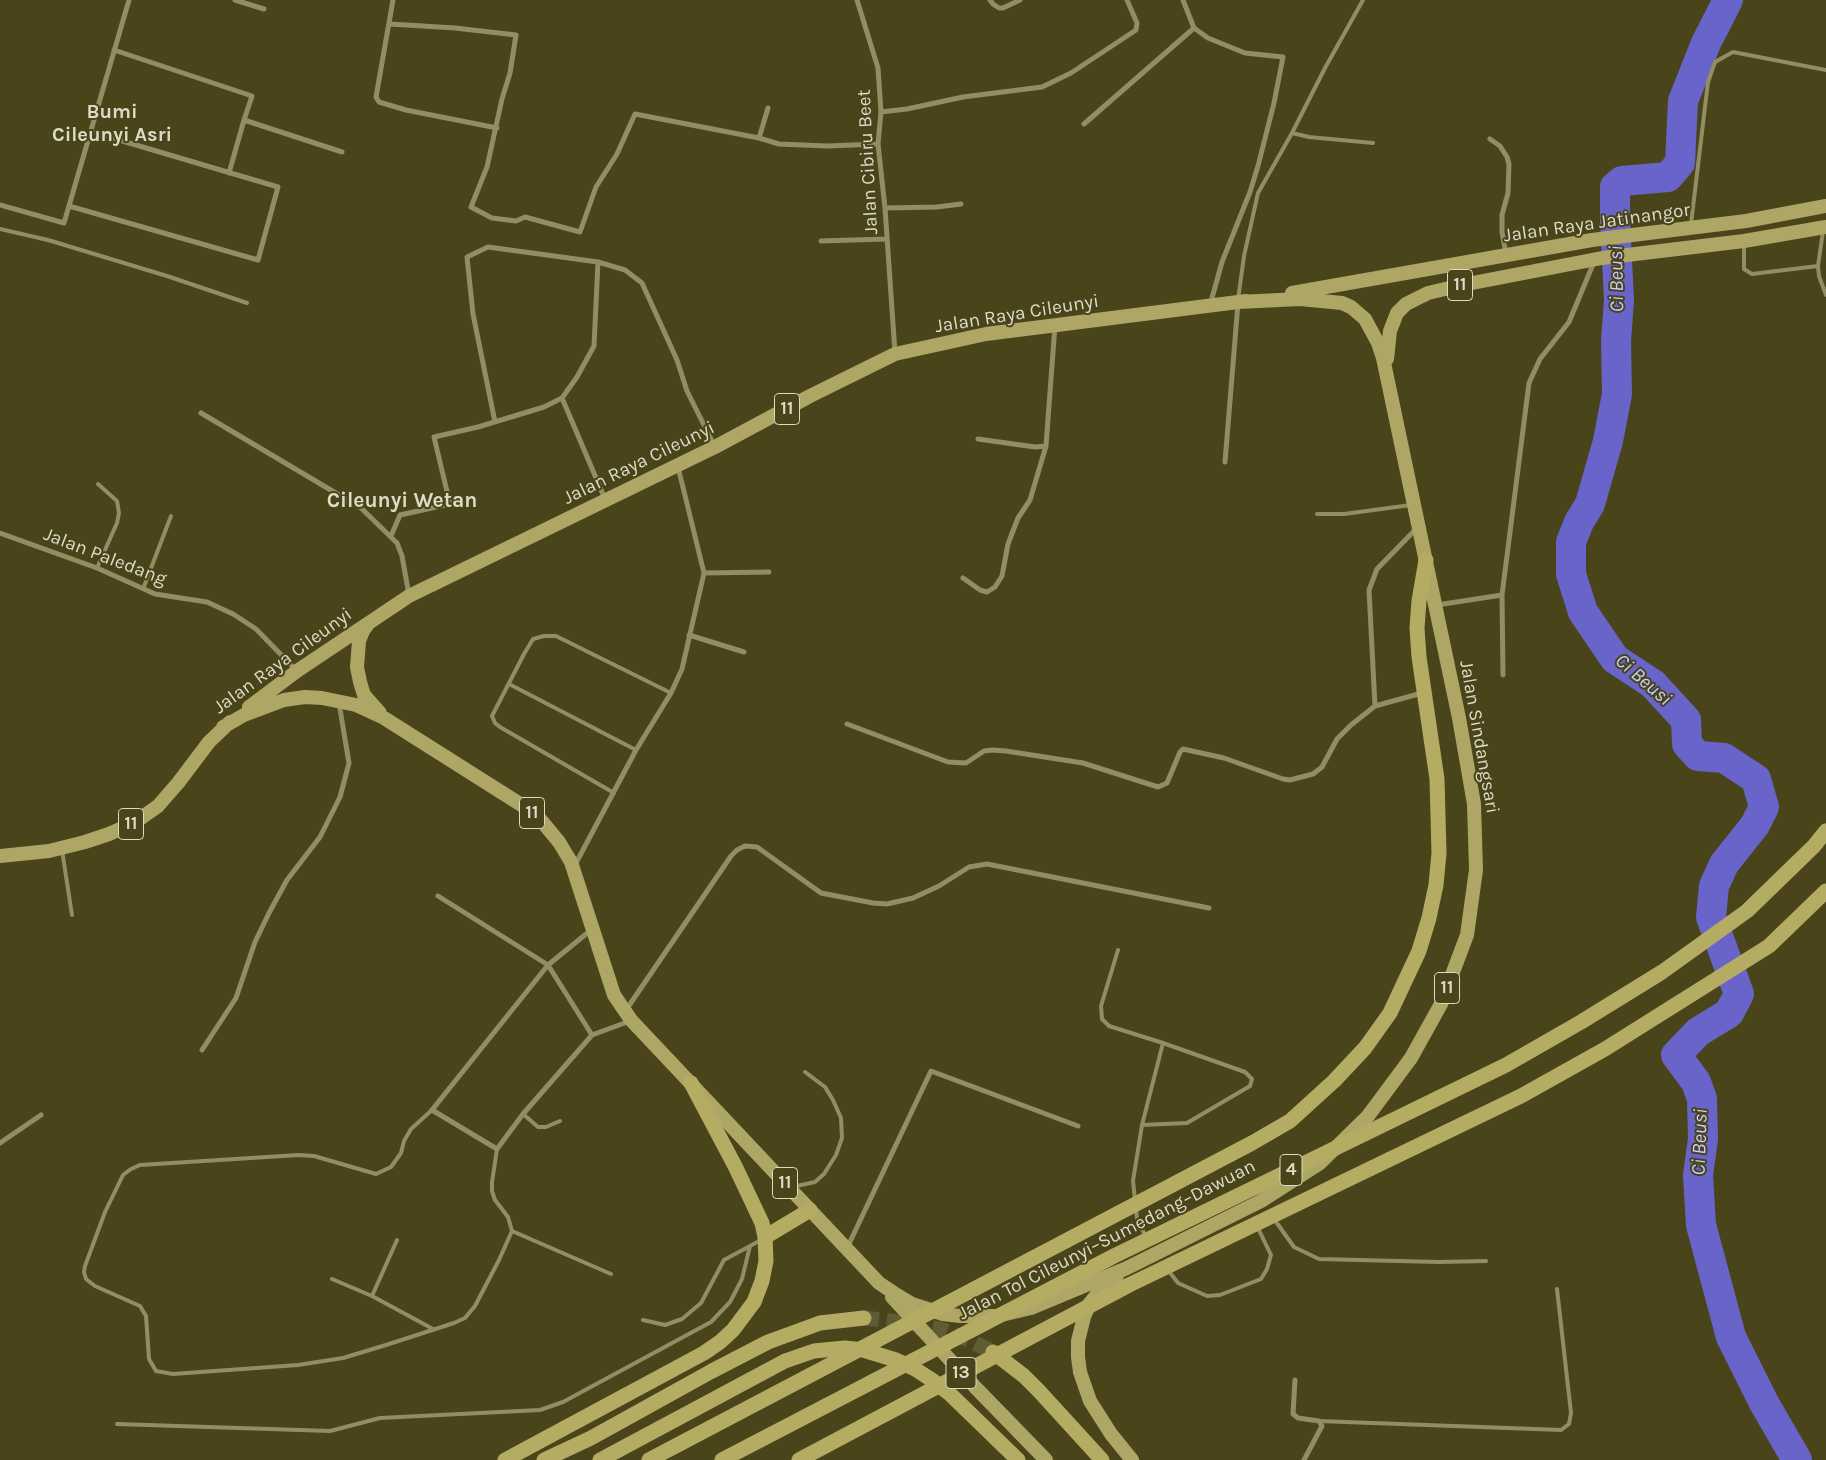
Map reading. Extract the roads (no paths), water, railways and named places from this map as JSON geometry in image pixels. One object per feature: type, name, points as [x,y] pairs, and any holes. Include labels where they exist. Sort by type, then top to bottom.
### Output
[{"type":"highway","name":"Jalan Raya Jatinangor","points":[[1373,278],[1592,240],[1690,229],[1826,206]]},
{"type":"highway","name":"Jalan Raya Jatinangor","points":[[1389,385],[1387,354],[1390,332],[1397,313],[1416,298],[1442,289],[1598,258],[1744,241],[1825,228]]},
{"type":"highway","name":"Jalan Raya Cileunyi","points":[[0,856],[49,851],[109,834],[134,823],[158,806],[223,727],[297,671],[409,596],[677,466],[895,354],[986,334],[1238,302],[1373,278]]},
{"type":"highway","name":"11","points":[[1238,302],[1300,299],[1332,301],[1351,307],[1365,318],[1371,328],[1383,358],[1389,385]]},
{"type":"highway","name":"Jalan Sindangsari","points":[[1127,1268],[1255,1205],[1320,1163],[1368,1116],[1411,1058],[1441,1004],[1467,935],[1476,870],[1474,804],[1436,605],[1389,385]]},
{"type":"highway","points":[[649,1460],[1192,1175],[1290,1120],[1327,1088],[1365,1048],[1390,1013],[1419,951],[1436,886],[1439,853],[1437,779],[1418,657],[1417,628],[1418,601],[1426,560]]},
{"type":"highway","points":[[370,621],[359,641],[357,667],[364,695],[384,718]]},
{"type":"highway","name":"11","points":[[223,727],[244,715],[284,700],[305,697],[338,700],[356,705],[384,718],[520,804],[540,819],[558,842],[573,868],[594,928],[614,996],[628,1016],[846,1249],[880,1283],[897,1296],[926,1309],[960,1316],[988,1316],[1031,1308],[1127,1268]]},
{"type":"highway","name":"Jalan Tol Cileunyi–Sumedang–Dawuan","points":[[722,1460],[1114,1256],[1506,1065],[1662,972],[1747,911],[1814,846],[1826,831]]},
{"type":"highway","name":"4","points":[[799,1460],[1129,1285],[1521,1096],[1605,1050],[1768,946],[1826,891]]},
{"type":"highway","points":[[505,1460],[704,1353],[733,1330],[754,1302],[762,1281],[766,1261],[765,1237],[762,1223],[691,1083]]},
{"type":"highway","points":[[765,1237],[810,1210]]},
{"type":"highway","points":[[1127,1268],[1109,1281],[1095,1298],[1084,1317],[1078,1341],[1080,1372],[1090,1401],[1111,1434],[1132,1460]]},
{"type":"highway","name":"13","points":[[880,1283],[968,1380],[1046,1460]]},
{"type":"highway","points":[[544,1460],[591,1438],[761,1345],[820,1323],[864,1318]]},
{"type":"highway","points":[[600,1460],[766,1370],[798,1355],[828,1349],[845,1348],[863,1350],[896,1360],[915,1369],[950,1394],[1018,1460]]},
{"type":"highway","points":[[993,1352],[1039,1391],[1102,1460]]},
{"type":"street","points":[[0,205],[64,223],[129,0]]},
{"type":"street","points":[[235,0],[264,9]]},
{"type":"street","points":[[393,0],[376,98],[379,102],[406,110],[497,128]]},
{"type":"street","name":"Jalan Cibiru Beet","points":[[858,0],[878,68],[881,112],[878,144],[885,208],[895,354]]},
{"type":"street","points":[[990,0],[999,8],[1020,0]]},
{"type":"street","points":[[881,112],[907,109],[963,97],[1042,87],[1071,73],[1136,30],[1137,23],[1128,0]]},
{"type":"street","points":[[1183,0],[1194,28],[1216,42],[1245,53],[1283,57],[1274,103],[1258,166],[1250,192],[1222,262],[1210,305]]},
{"type":"street","points":[[390,24],[455,28],[516,35],[510,73],[502,99],[487,167],[471,208],[492,218],[516,221],[525,217],[580,232],[596,188],[617,154],[635,114],[759,138],[779,144],[827,146],[878,144]]},
{"type":"street","points":[[1084,124],[1194,28]]},
{"type":"street","points":[[114,50],[252,96],[228,173]]},
{"type":"street","points":[[759,138],[768,108]]},
{"type":"street","points":[[244,120],[342,152]]},
{"type":"street","points":[[69,206],[258,260],[278,187],[92,132]]},
{"type":"street","points":[[1490,139],[1500,146],[1509,164],[1508,193],[1502,215],[1502,232],[1506,255]]},
{"type":"street","points":[[885,208],[937,207],[961,204]]},
{"type":"street","points":[[821,241],[887,239]]},
{"type":"street","points":[[495,422],[473,314],[467,257],[488,247],[598,262],[625,270],[642,284],[678,360],[687,391],[715,447]]},
{"type":"street","points":[[1503,674],[1502,595],[1529,383],[1540,359],[1569,322],[1598,258]]},
{"type":"street","points":[[391,536],[400,516],[450,504],[434,437],[495,422],[544,407],[562,398],[577,377],[594,346],[598,262]]},
{"type":"street","points":[[1225,462],[1238,302]]},
{"type":"street","points":[[963,578],[980,590],[987,592],[995,587],[1002,576],[1008,544],[1018,518],[1030,500],[1046,446],[1055,325]]},
{"type":"street","points":[[562,398],[605,501]]},
{"type":"street","points":[[201,414],[361,508],[397,543],[402,556],[409,596]]},
{"type":"street","points":[[978,439],[1035,447],[1046,446]]},
{"type":"street","points":[[573,868],[636,750],[671,693],[682,669],[704,573],[677,466]]},
{"type":"street","points":[[1375,706],[1369,590],[1377,569],[1418,527]]},
{"type":"street","name":"Jalan Paledang","points":[[0,533],[97,568],[161,596],[207,602],[233,614],[256,629],[297,671]]},
{"type":"street","points":[[704,573],[769,572]]},
{"type":"street","points":[[1436,605],[1502,595]]},
{"type":"street","points":[[689,635],[744,652]]},
{"type":"street","points":[[847,724],[948,762],[966,763],[984,751],[1006,751],[1083,763],[1158,787],[1167,783],[1183,749],[1224,758],[1290,780],[1313,774],[1322,767],[1337,739],[1375,706],[1423,693]]},
{"type":"street","points":[[202,1050],[236,998],[255,942],[287,880],[320,837],[340,797],[349,763],[338,700]]},
{"type":"street","points":[[594,928],[548,965],[432,1110],[497,1149],[523,1114],[592,1036],[628,1016],[732,856],[737,850],[746,846],[757,847],[821,893],[874,903],[887,904],[913,898],[940,886],[969,867],[987,864],[1209,908]]},
{"type":"street","points":[[438,896],[548,965],[592,1036]]},
{"type":"street","points":[[846,1249],[931,1071],[1078,1126]]},
{"type":"street","points":[[0,1143],[41,1115]]},
{"type":"street","points":[[1295,1380],[1293,1414],[1298,1418],[1319,1421],[1322,1426],[1304,1460]]},
{"type":"lane","points":[[1238,302],[1244,256],[1258,193],[1364,0]]},
{"type":"lane","points":[[1690,229],[1706,92],[1715,62],[1733,52],[1826,70]]},
{"type":"lane","points":[[1292,133],[1309,137],[1372,143]]},
{"type":"lane","points":[[1825,228],[1818,266],[1819,276],[1826,295]]},
{"type":"lane","points":[[0,229],[167,276],[247,304]]},
{"type":"lane","points":[[1744,241],[1744,269],[1752,274],[1818,266]]},
{"type":"lane","points":[[97,568],[108,546],[120,513],[117,501],[98,484]]},
{"type":"lane","points":[[1317,514],[1344,514],[1414,504]]},
{"type":"lane","points":[[142,589],[171,516]]},
{"type":"lane","points":[[614,793],[500,728],[495,723],[492,716],[533,640],[544,636],[556,636],[671,693]]},
{"type":"lane","points":[[509,684],[636,750]]},
{"type":"lane","points":[[62,847],[72,914]]},
{"type":"lane","points":[[1118,950],[1101,1006],[1102,1019],[1109,1026],[1245,1072],[1250,1076],[1252,1083],[1250,1086],[1187,1123],[1142,1125]]},
{"type":"lane","points":[[1163,1044],[1142,1125],[1133,1181],[1137,1219],[1154,1254],[1178,1283],[1207,1296],[1220,1295],[1261,1279],[1267,1269],[1271,1255],[1255,1205]]},
{"type":"lane","points":[[789,1188],[814,1182],[824,1174],[836,1155],[842,1138],[841,1118],[833,1100],[825,1086],[806,1072]]},
{"type":"lane","points":[[432,1110],[411,1129],[404,1140],[401,1153],[391,1167],[376,1174],[314,1156],[299,1155],[140,1165],[131,1168],[123,1175],[105,1212],[84,1272],[86,1279],[95,1286],[140,1306],[146,1316],[148,1359],[156,1371],[173,1374],[298,1365],[343,1358],[434,1330],[465,1318],[475,1306],[512,1231],[508,1217],[495,1200],[492,1191],[497,1149]]},
{"type":"lane","points":[[523,1114],[538,1127],[546,1127],[560,1121]]},
{"type":"lane","points":[[1255,1205],[1294,1247],[1318,1259],[1439,1262],[1486,1261]]},
{"type":"lane","points":[[512,1231],[611,1274]]},
{"type":"lane","points":[[643,1320],[665,1325],[682,1319],[701,1304],[724,1260],[765,1237]]},
{"type":"lane","points":[[372,1296],[397,1240]]},
{"type":"lane","points":[[117,1424],[330,1431],[380,1418],[540,1410],[564,1402],[711,1322],[730,1302],[742,1279],[750,1246]]},
{"type":"lane","points":[[332,1279],[372,1296],[434,1330]]},
{"type":"lane","points":[[1319,1421],[1560,1430],[1569,1424],[1572,1413],[1557,1289]]},
{"type":"waterway","name":"Ci Beusi","points":[[1728,0],[1706,43],[1683,101],[1680,163],[1668,177],[1622,181],[1615,187],[1619,300],[1616,341],[1617,394],[1608,441],[1590,504],[1579,522],[1571,542],[1571,574],[1583,612],[1615,659],[1653,684],[1686,720],[1687,744],[1698,756],[1724,758],[1756,779],[1764,807],[1755,825],[1724,864],[1714,886],[1711,917],[1739,994],[1729,1013],[1698,1032],[1676,1055],[1696,1082],[1702,1099],[1703,1139],[1698,1175],[1701,1225],[1731,1337],[1764,1403],[1797,1460]]},
{"type":"tunnel","points":[[864,1318],[917,1324],[943,1330],[993,1352]]},
{"type":"district","name":"Bumi Cileunyi Asri","points":[[112,124]]},
{"type":"district","name":"Cileunyi Wetan","points":[[402,501]]}]
